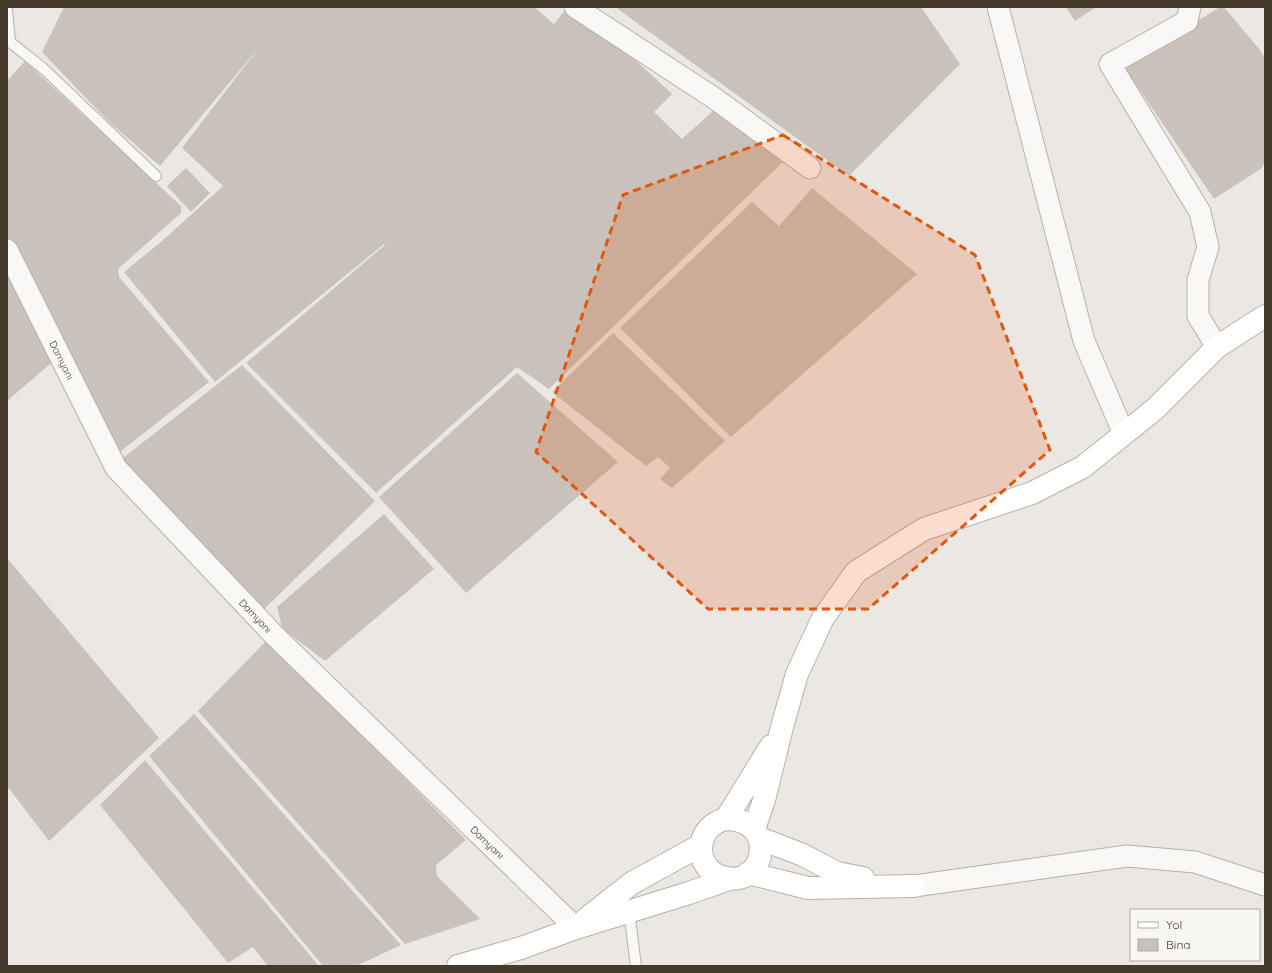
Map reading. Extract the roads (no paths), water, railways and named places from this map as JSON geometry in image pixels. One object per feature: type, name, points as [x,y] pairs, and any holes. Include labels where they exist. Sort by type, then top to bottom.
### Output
[{"type":"street","points":[[575,7],[714,98],[810,168]]},
{"type":"street","points":[[998,7],[1084,341],[1124,434]]},
{"type":"street","points":[[1190,7],[1187,21],[1110,64],[1200,212],[1208,247],[1198,280],[1198,316],[1217,347]]},
{"type":"street","name":"Damyanı","points":[[7,250],[116,468],[274,635],[576,928]]},
{"type":"street","points":[[756,833],[782,727],[797,674],[823,618],[856,572],[924,529],[1032,494],[1083,467],[1155,409],[1217,347],[1265,316]]},
{"type":"street","points":[[726,819],[782,727]]},
{"type":"street","points":[[458,966],[520,948],[576,928],[739,876],[756,866],[760,858],[761,847],[756,833],[746,822],[736,819],[726,819],[717,822],[709,828],[701,845],[701,855],[711,872],[719,877],[739,876],[808,888],[914,886],[1127,856],[1195,862],[1265,885]]},
{"type":"street","points":[[756,833],[803,855],[837,874],[914,886]]},
{"type":"street","points":[[576,928],[632,883],[701,845]]},
{"type":"lane","points":[[7,10],[10,42],[44,69],[156,176]]},
{"type":"lane","points":[[630,911],[636,966]]}]
